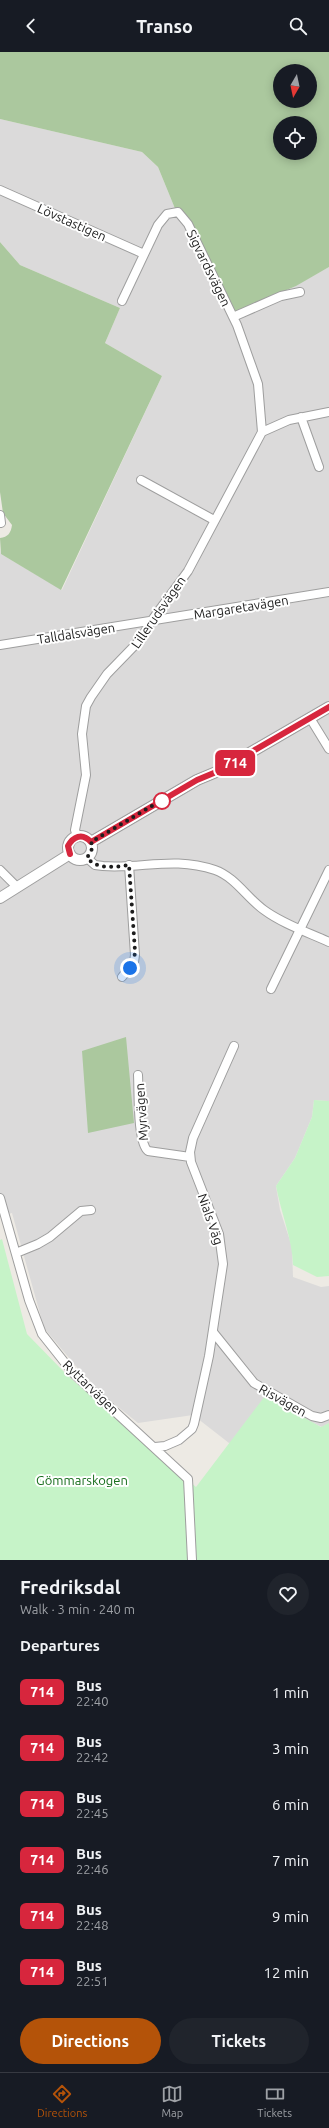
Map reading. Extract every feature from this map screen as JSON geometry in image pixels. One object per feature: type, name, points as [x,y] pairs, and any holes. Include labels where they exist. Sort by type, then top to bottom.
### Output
[{"type":"street","name":"Lövstastigen","points":[[0,190],[144,254]]},
{"type":"street","name":"Sigvardsvägen","points":[[122,301],[164,216],[172,212],[178,212],[188,224],[233,317],[258,384],[262,432]]},
{"type":"street","points":[[233,317],[281,296],[300,292]]},
{"type":"street","points":[[262,432],[282,422],[329,412]]},
{"type":"street","points":[[301,417],[319,467]]},
{"type":"street","name":"Lillerudsvägen","points":[[76,836],[76,822],[86,775],[82,734],[86,706],[99,685],[134,648],[152,620],[188,571],[262,432]]},
{"type":"street","points":[[141,480],[214,520]]},
{"type":"street","name":"Margaretavägen","points":[[152,620],[329,592]]},
{"type":"street","name":"Talldalsvägen","points":[[0,645],[152,620]]},
{"type":"street","points":[[91,842],[197,780],[233,765],[241,758],[329,707]]},
{"type":"street","points":[[310,718],[329,749]]},
{"type":"street","points":[[76,836],[83,836],[91,842],[93,847],[87,858],[81,860],[74,859],[70,854],[68,846],[72,839],[76,836]]},
{"type":"street","points":[[0,898],[16,886],[70,854]]},
{"type":"street","points":[[87,858],[95,865],[103,866],[165,862],[194,865],[216,871],[231,880],[264,910],[329,942]]},
{"type":"street","points":[[122,977],[134,962],[135,955],[129,865]]},
{"type":"street","points":[[0,870],[16,886]]},
{"type":"street","points":[[271,989],[329,870]]},
{"type":"street","points":[[190,1157],[193,1138],[234,1046]]},
{"type":"street","name":"Myrvägen","points":[[138,1075],[141,1131],[144,1147],[148,1151],[190,1157]]},
{"type":"street","name":"Nials Väg","points":[[155,1447],[174,1443],[192,1429],[196,1418],[213,1332],[223,1264],[219,1234],[190,1157]]},
{"type":"street","name":"Ryttarvägen","points":[[0,1198],[35,1319],[42,1334],[73,1373],[188,1479],[192,1560]]},
{"type":"street","points":[[16,1253],[38,1244],[50,1237],[81,1211],[91,1210]]},
{"type":"street","name":"Risvägen","points":[[213,1332],[256,1385],[312,1416],[321,1418],[329,1415]]},
{"type":"shaded area","points":[[0,119],[142,152],[158,167],[176,211],[286,291],[329,267],[329,587],[154,620],[176,621],[329,597],[329,1101],[314,1100],[312,1117],[295,1158],[276,1186],[280,1210],[292,1247],[293,1277],[321,1287],[329,1286],[329,1423],[322,1427],[305,1419],[229,1443],[193,1415],[138,1423],[106,1397],[80,1371],[44,1328],[12,1213],[0,1216],[0,549],[1,554],[62,590],[162,376],[105,343],[120,308],[20,265],[0,242]]},
{"type":"green space","points":[[0,52],[329,52],[329,267],[296,286],[231,314],[176,211],[158,167],[142,152],[0,119]]},
{"type":"green space","points":[[0,242],[20,265],[120,308],[105,343],[162,376],[61,590],[1,554],[0,538],[9,534],[12,525],[3,513],[0,492]]},
{"type":"green space","points":[[126,1037],[134,1123],[88,1133],[82,1051]]},
{"type":"green space","points":[[314,1100],[329,1101],[329,1276],[317,1277],[293,1265],[291,1245],[276,1186],[295,1158],[312,1117]]},
{"type":"green space","name":"Gömmarskogen","points":[[2,1239],[27,1334],[68,1376],[196,1487],[265,1396],[321,1427],[329,1423],[329,1560],[0,1560],[0,1240]]},
{"type":"bus line","name":"714","points":[[70,854],[68,846],[72,839],[76,836],[83,836],[91,842],[197,780],[233,765],[241,758],[329,707]]},
{"type":"route","points":[[130,968],[134,962],[135,951],[129,865],[110,867],[95,865],[87,858],[93,847],[91,842],[167,797],[162,801]]}]
